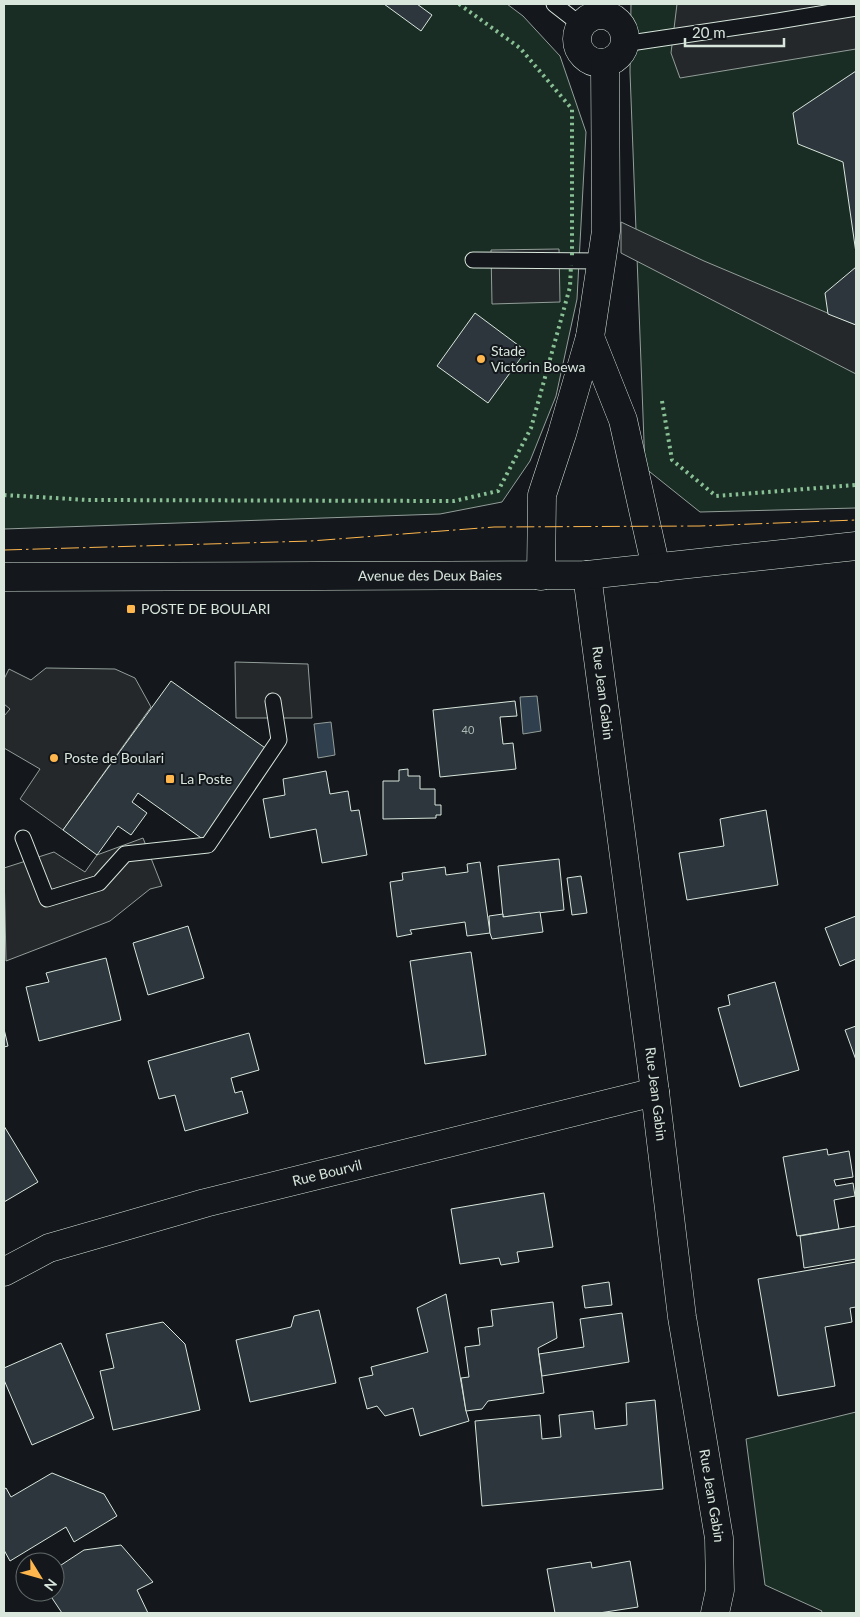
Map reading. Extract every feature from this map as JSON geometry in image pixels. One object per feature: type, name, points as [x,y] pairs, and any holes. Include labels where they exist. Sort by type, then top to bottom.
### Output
[{"type":"street","points":[[611,10],[624,34],[624,42],[618,56],[612,61],[596,63],[582,55],[576,40],[581,25],[595,16],[611,10]]},
{"type":"street","points":[[541,576],[542,495],[590,337],[606,231],[605,63]]},
{"type":"street","points":[[590,337],[623,420],[656,568]]},
{"type":"street","name":"Avenue des Deux Baies","points":[[4,577],[587,575],[856,546]]},
{"type":"street","name":"Rue Jean Gabin","points":[[587,575],[655,1092],[682,1317],[719,1538],[720,1590],[715,1613]]},
{"type":"street","name":"Rue Bourvil","points":[[4,1272],[49,1248],[197,1205],[655,1092]]},
{"type":"lane","points":[[558,4],[581,25]]},
{"type":"lane","points":[[624,42],[637,42],[856,8]]},
{"type":"lane","points":[[474,260],[602,261]]},
{"type":"lane","points":[[22,838],[47,899],[99,884],[125,854],[208,845],[279,740],[273,701]]},
{"type":"green space","points":[[4,4],[507,4],[523,16],[560,56],[586,132],[577,299],[556,396],[530,461],[502,502],[440,514],[4,529]]},
{"type":"green space","points":[[631,4],[856,4],[856,508],[700,512],[645,468],[630,72]]},
{"type":"green space","points":[[856,1412],[856,1613],[821,1613],[822,1611],[765,1585],[746,1439]]},
{"type":"shaded area","points":[[677,4],[856,4],[856,49],[680,78],[671,53]]},
{"type":"shaded area","points":[[621,222],[704,261],[856,325],[856,374],[621,253]]},
{"type":"shaded area","points":[[559,249],[560,302],[492,304],[491,250]]},
{"type":"shaded area","points":[[235,662],[308,664],[312,718],[236,718]]},
{"type":"shaded area","points":[[46,668],[115,669],[135,678],[151,707],[63,830],[20,799],[40,769],[4,748],[4,716],[10,709],[4,704],[4,679],[9,669],[31,680]]},
{"type":"shaded area","points":[[143,838],[162,886],[150,889],[110,921],[6,961],[4,868],[54,852],[85,872],[97,855]]},
{"type":"water","points":[[537,696],[541,731],[523,734],[520,697]]},
{"type":"water","points":[[331,722],[335,755],[318,758],[314,724]]},
{"type":"building","points":[[384,4],[417,4],[432,15],[421,31]]},
{"type":"building","points":[[856,71],[856,253],[843,162],[798,144],[793,113]]},
{"type":"building","points":[[856,267],[856,325],[828,314],[825,293]]},
{"type":"building","name":"Stade Victorin Boewa","points":[[475,313],[526,351],[488,403],[437,366]]},
{"type":"building","points":[[171,681],[268,750],[204,840],[138,793],[132,802],[147,813],[131,835],[118,826],[97,855],[63,830]]},
{"type":"building","points":[[515,701],[517,716],[500,717],[503,744],[513,743],[516,769],[440,777],[433,710]]},
{"type":"building","points":[[408,769],[408,776],[420,776],[420,789],[435,789],[435,805],[441,805],[441,815],[436,815],[436,818],[383,819],[383,781],[399,781],[399,770]]},
{"type":"building","points":[[326,771],[330,794],[348,791],[351,811],[359,810],[367,855],[322,863],[316,829],[270,838],[263,799],[285,795],[283,779]]},
{"type":"building","points":[[766,810],[778,885],[687,900],[679,853],[724,846],[720,819]]},
{"type":"building","points":[[559,859],[564,910],[503,917],[498,866]]},
{"type":"building","points":[[480,862],[490,933],[467,936],[465,922],[410,930],[412,934],[397,937],[390,882],[403,880],[402,873],[445,867],[446,875],[468,872],[467,864]]},
{"type":"building","points":[[581,876],[587,913],[572,915],[567,878]]},
{"type":"building","points":[[540,912],[543,932],[492,939],[489,916],[503,914],[503,917]]},
{"type":"building","points":[[856,916],[856,959],[840,966],[825,928]]},
{"type":"building","points":[[188,926],[204,978],[148,995],[133,943]]},
{"type":"building","points":[[471,952],[486,1055],[425,1064],[410,961]]},
{"type":"building","points":[[106,958],[121,1020],[39,1041],[26,987],[49,982],[46,973]]},
{"type":"building","points":[[775,982],[799,1070],[740,1087],[718,1008],[730,1005],[728,995]]},
{"type":"building","points":[[856,1026],[856,1060],[845,1030]]},
{"type":"building","points":[[4,1029],[8,1046],[4,1047]]},
{"type":"building","points":[[249,1033],[259,1070],[231,1078],[235,1093],[242,1091],[248,1113],[185,1131],[175,1095],[159,1099],[148,1061]]},
{"type":"building","points":[[4,1126],[38,1182],[4,1202]]},
{"type":"building","points":[[827,1149],[828,1155],[849,1151],[853,1177],[834,1180],[836,1186],[853,1183],[855,1196],[834,1200],[839,1229],[797,1236],[783,1157]]},
{"type":"building","points":[[544,1193],[553,1247],[517,1252],[519,1262],[501,1265],[499,1258],[460,1264],[451,1209]]},
{"type":"building","points":[[856,1226],[856,1259],[804,1268],[800,1236]]},
{"type":"building","points":[[856,1262],[856,1307],[850,1308],[852,1322],[825,1327],[835,1386],[778,1396],[758,1279]]},
{"type":"building","points":[[609,1282],[612,1305],[585,1308],[582,1286]]},
{"type":"building","points":[[446,1294],[469,1421],[420,1436],[413,1408],[385,1416],[377,1406],[367,1409],[359,1378],[373,1375],[371,1367],[428,1352],[417,1308]]},
{"type":"building","points":[[553,1302],[557,1338],[538,1348],[544,1393],[488,1401],[482,1409],[466,1411],[461,1378],[469,1377],[465,1347],[480,1345],[478,1328],[493,1326],[491,1310]]},
{"type":"building","points":[[319,1310],[336,1383],[250,1402],[236,1340],[291,1327],[294,1316]]},
{"type":"building","points":[[622,1313],[629,1362],[542,1376],[539,1354],[584,1347],[580,1319]]},
{"type":"building","points":[[163,1322],[185,1344],[200,1410],[113,1430],[100,1371],[114,1368],[106,1334]]},
{"type":"building","points":[[61,1343],[94,1418],[32,1445],[4,1380],[4,1368]]},
{"type":"building","points":[[655,1400],[663,1489],[482,1506],[475,1421],[540,1415],[542,1439],[561,1437],[559,1415],[593,1411],[595,1429],[627,1425],[626,1403]]},
{"type":"building","points":[[52,1473],[104,1494],[117,1516],[74,1542],[66,1527],[25,1552],[15,1552],[15,1558],[10,1561],[4,1550],[4,1489],[6,1488],[11,1497]]},
{"type":"building","points":[[121,1545],[153,1582],[137,1590],[148,1613],[62,1613],[55,1602],[65,1602],[65,1562],[84,1550]]},
{"type":"building","points":[[630,1561],[638,1607],[599,1613],[555,1613],[547,1569],[591,1562],[592,1568]]},
{"type":"hedge","points":[[459,4],[520,48],[572,109],[572,258]]},
{"type":"hedge","points":[[4,495],[88,500],[454,501],[498,491],[531,428],[570,287],[571,265]]},
{"type":"hedge","points":[[662,401],[672,460],[716,496],[856,485]]},
{"type":"power","points":[[4,550],[311,541],[494,527],[700,526],[856,520]]},
{"type":"place","name":"Stade Victorin Boewa","points":[[481,359]]},
{"type":"place","name":"POSTE DE BOULARI","points":[[131,609]]},
{"type":"place","name":"Poste de Boulari","points":[[54,758]]},
{"type":"place","name":"La Poste","points":[[170,779]]}]
